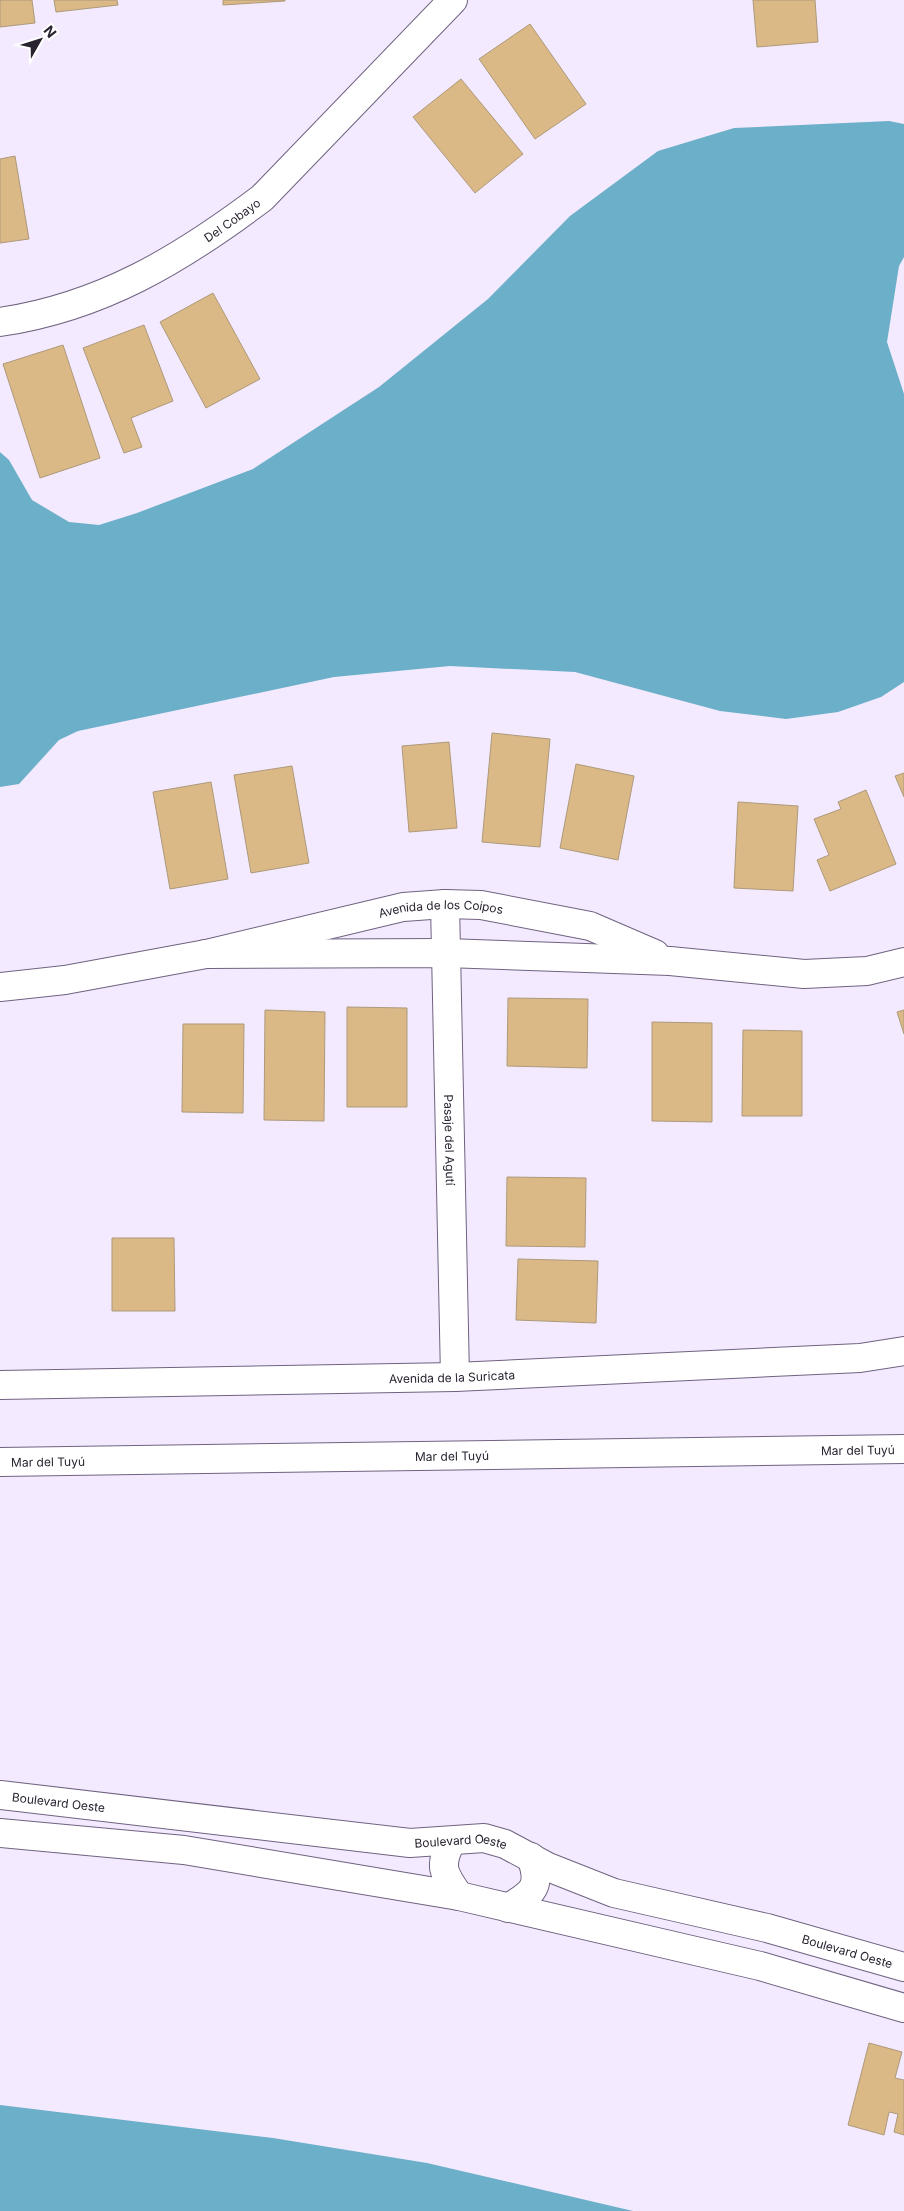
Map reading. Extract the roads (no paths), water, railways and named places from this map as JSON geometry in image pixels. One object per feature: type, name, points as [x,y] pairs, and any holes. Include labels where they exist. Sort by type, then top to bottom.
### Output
[{"type":"street","name":"Del Cobayo","points":[[413,39],[424,0]]},
{"type":"street","name":"Del Cobayo","points":[[0,322],[85,303],[149,273],[227,224],[262,198],[413,39],[453,0]]},
{"type":"street","name":"Pasaje del Agutí","points":[[445,904],[455,1377]]},
{"type":"street","name":"Avenida de los Coipos","points":[[0,987],[65,980],[206,954],[403,907],[445,904],[481,905],[590,926],[670,961]]},
{"type":"street","name":"Avenida de los Coipos","points":[[206,954],[446,953],[670,961],[804,974],[867,971],[904,962]]},
{"type":"street","name":"Avenida de la Suricata","points":[[0,1385],[455,1377],[860,1358],[904,1352]]},
{"type":"street","name":"Mar del Tuyú","points":[[0,1462],[904,1449]]},
{"type":"street","name":"Boulevard Oeste","points":[[0,1795],[410,1843],[451,1842],[484,1838],[505,1844],[548,1867],[614,1893],[767,1928],[904,1966]]},
{"type":"street","points":[[184,1850],[188,1816]]},
{"type":"street","points":[[0,1833],[184,1850],[459,1896],[760,1966],[904,2008]]},
{"type":"street","points":[[451,1842],[444,1855],[443,1870],[459,1896]]},
{"type":"street","points":[[508,1908],[531,1894],[537,1880],[531,1857]]},
{"type":"water","points":[[889,121],[904,124],[904,257],[899,266],[887,342],[904,394],[904,682],[881,697],[838,712],[786,719],[720,711],[575,672],[450,666],[334,677],[78,731],[59,740],[19,784],[0,787],[0,452],[9,460],[32,500],[69,522],[99,525],[137,513],[253,469],[379,387],[488,299],[570,216],[658,151],[734,128]]},
{"type":"water","points":[[0,2105],[273,2138],[427,2163],[633,2211],[0,2211]]}]
